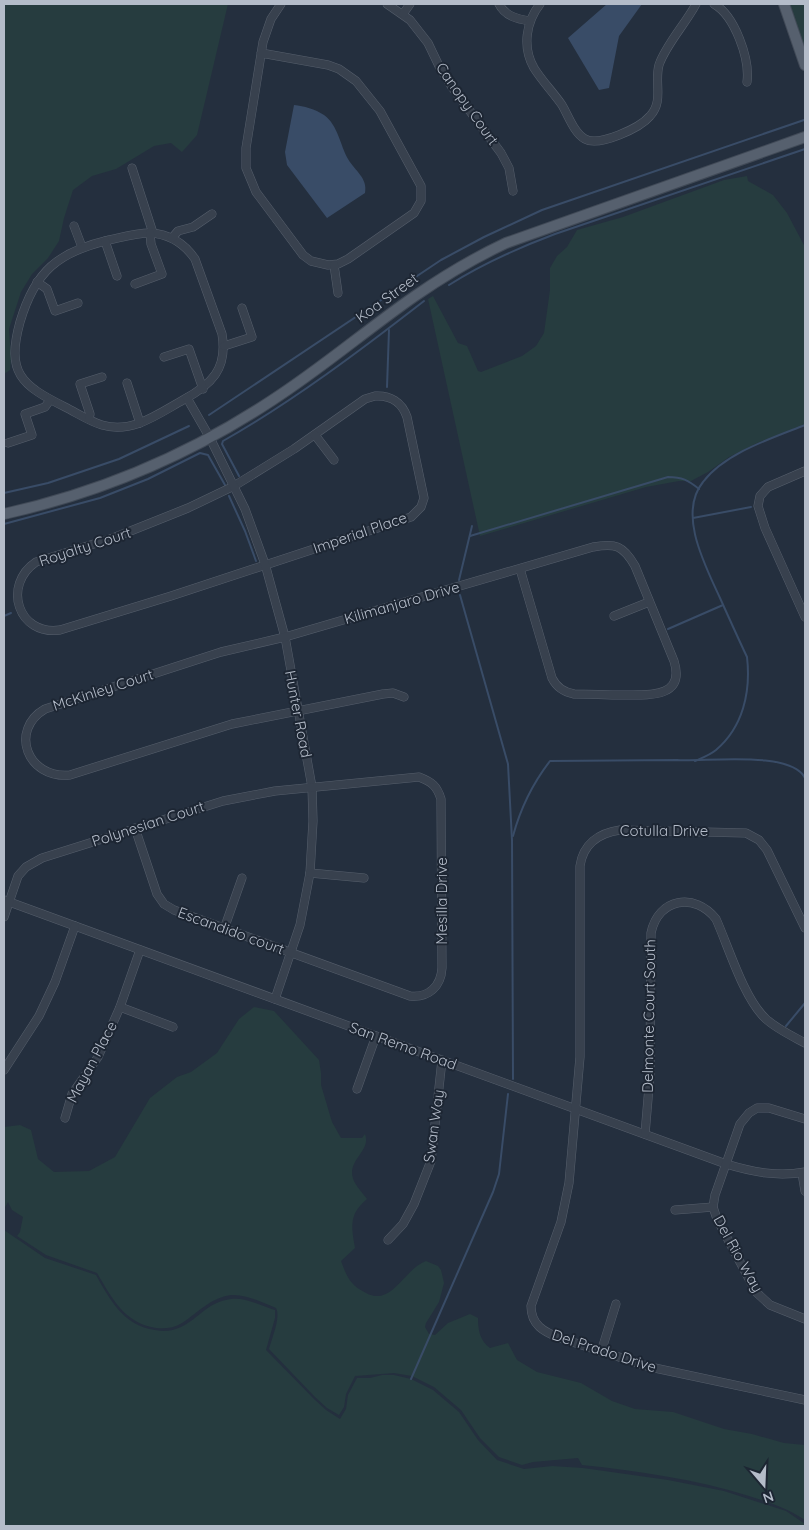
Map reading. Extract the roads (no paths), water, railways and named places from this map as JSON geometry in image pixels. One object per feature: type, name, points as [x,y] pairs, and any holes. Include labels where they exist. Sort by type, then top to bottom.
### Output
[{"type":"main road","points":[[784,4],[805,65]]},
{"type":"main road","name":"Koa Street","points":[[4,514],[53,502],[109,483],[158,463],[210,438],[272,401],[414,296],[480,256],[506,243],[546,227],[805,137]]},
{"type":"street","points":[[261,53],[328,65],[339,69],[356,81],[380,111],[421,186],[421,201],[414,213],[348,259],[334,265],[316,263],[303,255],[256,192],[248,174],[246,148],[261,53],[265,34],[275,12],[281,4]]},
{"type":"street","name":"Canopy Court","points":[[387,4],[403,14],[418,30],[452,87],[501,152],[508,168],[513,191]]},
{"type":"street","points":[[403,14],[410,4]]},
{"type":"street","points":[[499,4],[507,14],[530,21]]},
{"type":"street","points":[[540,4],[530,21],[527,42],[532,63],[561,103],[579,134],[585,139],[595,141],[632,129],[646,121],[659,109],[658,72],[661,60],[696,4]]},
{"type":"street","points":[[714,4],[726,13],[733,24],[747,64],[747,82]]},
{"type":"street","points":[[132,168],[152,233],[151,244],[162,274],[135,284]]},
{"type":"street","points":[[172,238],[178,231],[193,227],[212,214]]},
{"type":"street","points":[[74,226],[82,247]]},
{"type":"street","points":[[152,233],[172,238],[185,247],[198,264],[221,329],[224,346],[223,357],[212,380],[203,389],[140,423],[112,427],[101,425],[50,400],[36,392],[24,381],[14,355],[16,337],[25,307],[37,282],[48,269],[59,260],[82,247],[105,241],[152,233]]},
{"type":"street","points":[[105,241],[117,276]]},
{"type":"street","points":[[334,265],[338,293]]},
{"type":"street","points":[[37,282],[47,289],[55,311],[78,303]]},
{"type":"street","points":[[224,346],[252,337],[242,308]]},
{"type":"street","points":[[164,358],[189,349],[203,389]]},
{"type":"street","points":[[88,419],[90,414],[80,384],[102,377]]},
{"type":"street","points":[[126,383],[140,423]]},
{"type":"street","name":"Imperial Place","points":[[234,486],[315,435],[365,399],[380,396],[396,401],[408,416],[423,486],[423,503],[415,514],[406,519],[265,564]]},
{"type":"street","name":"Hunter Road","points":[[187,398],[234,486],[251,524],[265,564],[285,637],[312,787],[313,821],[310,873],[300,925],[275,999]]},
{"type":"street","points":[[8,444],[32,436],[25,414],[45,407],[50,400]]},
{"type":"street","points":[[315,435],[334,460]]},
{"type":"street","points":[[805,471],[768,487],[760,496],[758,506],[765,528],[805,617]]},
{"type":"street","name":"Royalty Court","points":[[234,486],[136,530],[36,562],[25,570],[19,581],[18,605],[32,624],[46,630],[60,630],[171,596],[265,564]]},
{"type":"street","name":"Kilimanjaro Drive","points":[[285,637],[593,547],[611,545],[622,549],[630,557],[676,668],[675,679],[671,687],[660,694],[647,695],[568,693],[558,687],[552,678],[520,569]]},
{"type":"street","points":[[614,616],[649,602]]},
{"type":"street","name":"McKinley Court","points":[[285,637],[221,652],[45,709],[38,714],[26,736],[27,747],[32,760],[40,769],[51,774],[70,775],[232,724],[383,694],[393,693],[404,697]]},
{"type":"street","name":"Mesilla Drive","points":[[291,953],[410,996],[420,996],[429,992],[439,983],[442,974],[442,817],[438,789],[431,782],[419,777],[312,787]]},
{"type":"street","name":"Polynesian Court","points":[[4,917],[6,901],[18,876],[30,864],[42,858],[222,801],[275,791],[312,787]]},
{"type":"street","name":"Escandido court","points":[[136,828],[155,890],[162,902],[168,907],[185,915],[291,953]]},
{"type":"street","name":"Cotulla Drive","points":[[576,1109],[580,1057],[580,866],[584,852],[592,841],[603,834],[620,830],[734,832],[750,835],[759,840],[766,850],[805,928]]},
{"type":"street","points":[[310,873],[364,878]]},
{"type":"street","points":[[224,929],[242,878]]},
{"type":"street","name":"San Remo Road","points":[[6,901],[726,1164],[761,1173],[778,1175],[804,1173]]},
{"type":"street","name":"Delmonte Court South","points":[[644,1134],[650,1069],[650,936],[654,920],[667,906],[686,902],[698,904],[708,910],[718,926],[757,1010],[773,1025],[805,1043]]},
{"type":"street","points":[[4,1070],[40,1016],[55,982],[75,926]]},
{"type":"street","name":"Mayan Place","points":[[65,1118],[72,1094],[98,1057],[120,1007],[140,950]]},
{"type":"street","points":[[120,1007],[173,1027]]},
{"type":"street","points":[[357,1089],[376,1036]]},
{"type":"street","name":"Swan Way","points":[[388,1240],[403,1224],[414,1204],[431,1161],[442,1060]]},
{"type":"street","name":"Del Rio Way","points":[[805,1119],[769,1108],[751,1111],[741,1122],[715,1196],[713,1207],[721,1228],[760,1296],[770,1305],[805,1319]]},
{"type":"street","name":"Del Prado Drive","points":[[576,1109],[565,1208],[533,1297],[531,1310],[534,1320],[543,1330],[650,1368],[805,1400]]},
{"type":"street","points":[[804,1173],[805,1191]]},
{"type":"street","points":[[675,1210],[713,1207]]},
{"type":"street","points":[[601,1352],[616,1304]]},
{"type":"water","points":[[607,4],[642,4],[619,36],[609,88],[599,90],[568,38]]},
{"type":"water","points":[[294,105],[313,109],[329,119],[336,130],[345,154],[365,183],[365,193],[327,218],[287,165],[285,152]]},
{"type":"waterway","points":[[209,415],[441,260],[484,237],[542,210],[804,120]]},
{"type":"waterway","points":[[449,285],[500,257],[555,234],[805,149]]},
{"type":"waterway","points":[[239,476],[222,444],[223,441],[275,410],[351,357],[424,301]]},
{"type":"waterway","points":[[387,387],[389,330]]},
{"type":"waterway","points":[[695,761],[716,750],[733,731],[743,708],[748,683],[747,657],[696,540],[693,525],[693,509],[696,495],[703,482],[712,472],[736,455],[750,447],[805,425]]},
{"type":"waterway","points":[[4,493],[48,483],[119,459],[189,426]]},
{"type":"waterway","points":[[4,524],[100,498],[148,479],[200,453],[208,455],[225,485]]},
{"type":"waterway","points":[[470,536],[668,477],[685,480],[699,489]]},
{"type":"waterway","points":[[229,496],[256,561]]},
{"type":"waterway","points":[[693,518],[751,507]]},
{"type":"waterway","points":[[459,580],[472,526]]},
{"type":"waterway","points":[[460,595],[508,764],[512,840],[513,1079]]},
{"type":"waterway","points":[[668,629],[723,605]]},
{"type":"waterway","points":[[4,616],[11,613]]},
{"type":"waterway","points":[[513,836],[519,816],[528,797],[550,761],[746,759],[783,764],[797,769],[805,778]]},
{"type":"waterway","points":[[786,1026],[805,1003]]},
{"type":"waterway","points":[[411,1379],[493,1192],[499,1174],[508,1094]]}]
